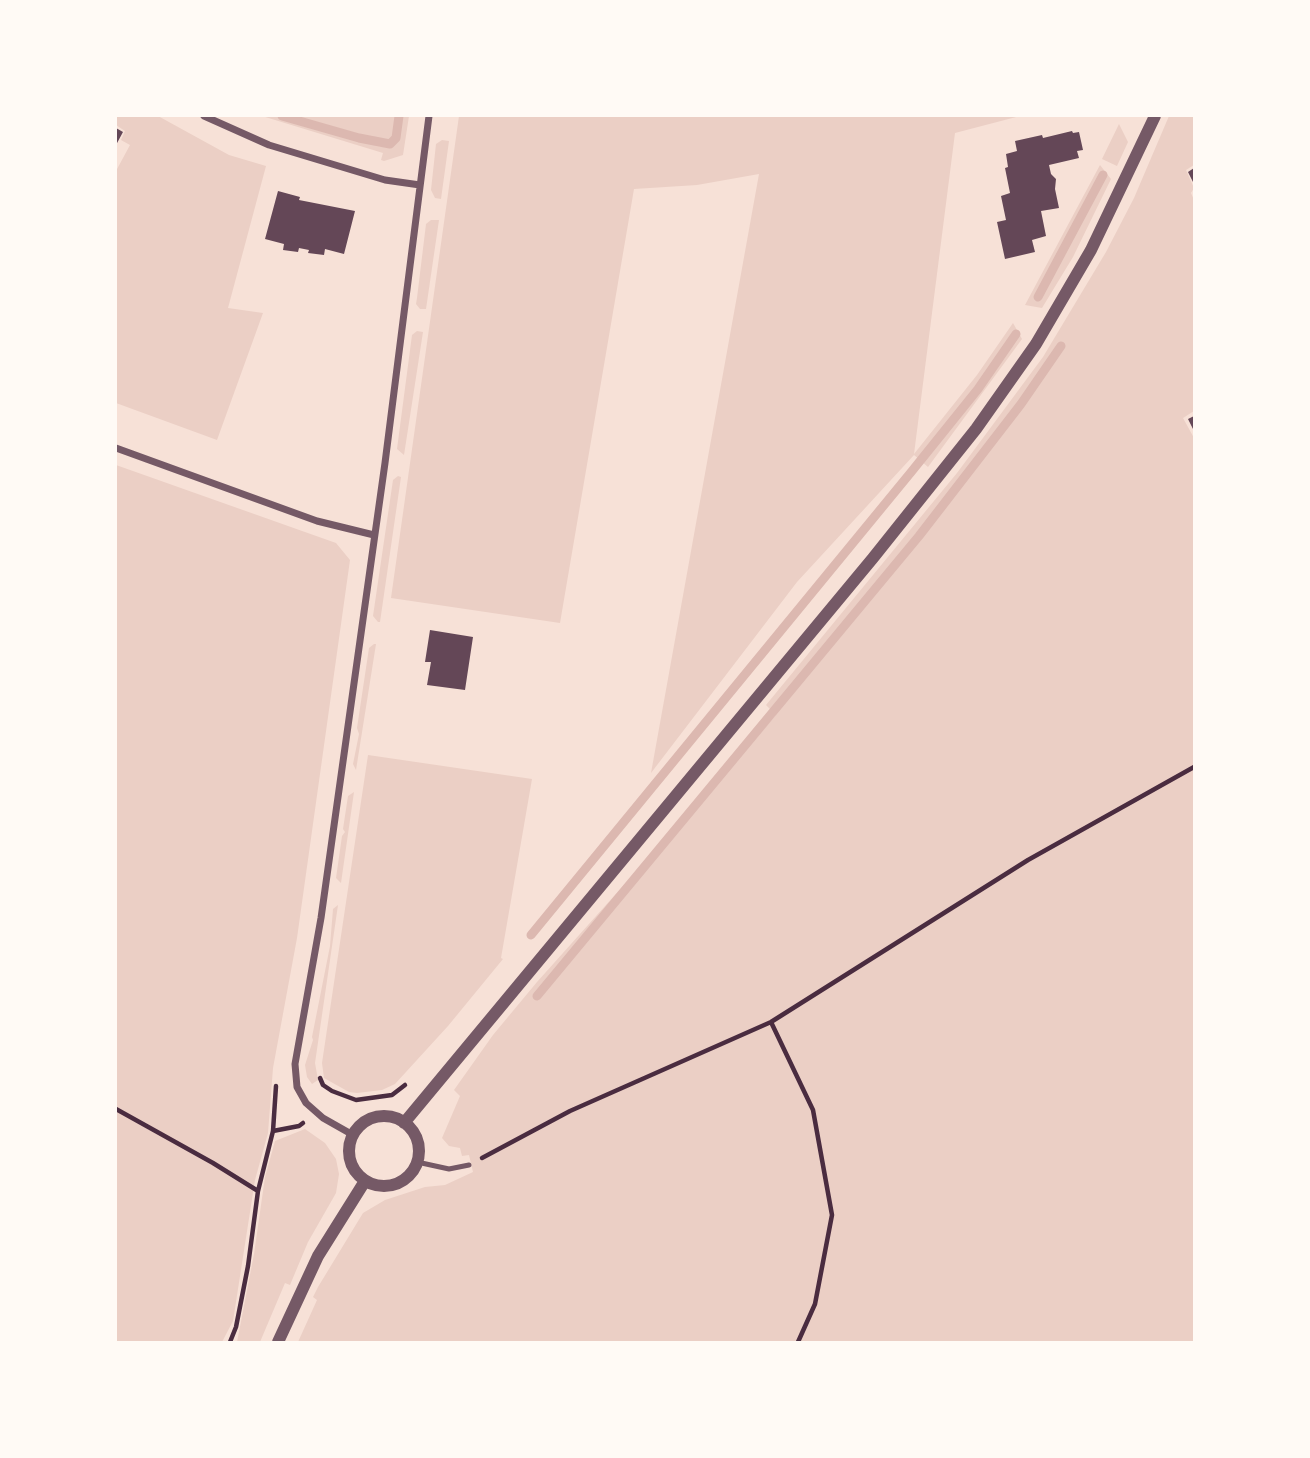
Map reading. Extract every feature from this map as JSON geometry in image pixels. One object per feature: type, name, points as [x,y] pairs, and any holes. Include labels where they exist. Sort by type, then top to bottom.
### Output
[{"type":"street","points":[[204,116],[269,145],[385,180],[420,185]]},
{"type":"street","points":[[353,1135],[323,1118],[306,1103],[297,1087],[294,1072],[321,918],[429,116]]},
{"type":"street","points":[[404,1123],[864,569],[976,429],[1036,344],[1091,250],[1155,116]]},
{"type":"street","points":[[116,448],[317,521],[374,535]]},
{"type":"street","points":[[391,1117],[404,1123],[417,1141],[417,1162],[409,1176],[396,1184],[380,1186],[365,1181],[354,1170],[350,1160],[353,1135],[362,1124],[376,1118],[391,1117]]},
{"type":"street","points":[[278,1342],[318,1256],[365,1181]]},
{"type":"lane","points":[[417,1162],[449,1169],[470,1165]]},
{"type":"path","points":[[470,1165],[570,1111],[771,1022],[1028,860],[1195,767]]},
{"type":"path","points":[[771,1022],[813,1110],[832,1215],[815,1304],[798,1342]]},
{"type":"path","points":[[320,1078],[330,1094],[356,1100],[393,1095],[411,1080]]},
{"type":"path","points":[[116,1109],[258,1191]]},
{"type":"path","points":[[230,1342],[236,1331],[258,1191],[273,1131],[301,1125]]},
{"type":"shaded area","points":[[116,116],[158,116],[229,155],[266,166],[228,308],[263,313],[217,440],[116,403],[116,171],[130,145],[121,140],[125,131],[116,125]]},
{"type":"shaded area","points":[[262,116],[409,116],[403,155],[384,161],[381,160],[383,153]]},
{"type":"shaded area","points":[[459,116],[1020,116],[955,133],[914,454],[977,375],[1013,323],[1022,339],[928,467],[914,455],[797,582],[651,773],[759,174],[697,185],[634,189],[560,623],[391,598]]},
{"type":"shaded area","points":[[1169,116],[1194,116],[1194,165],[1186,170],[1194,188],[1191,193],[1194,200],[1194,411],[1183,418],[1194,438],[1194,1342],[298,1342],[317,1300],[313,1297],[318,1287],[363,1213],[385,1200],[425,1187],[445,1185],[473,1172],[469,1155],[462,1156],[460,1148],[449,1146],[442,1138],[460,1096],[454,1090],[493,1035],[537,982],[776,715],[766,705],[957,473],[1043,357],[1106,252],[1134,198]]},
{"type":"shaded area","points":[[1119,124],[1128,142],[1117,166],[1102,159]]},
{"type":"shaded area","points":[[442,140],[449,141],[441,199],[435,198],[431,190],[436,144]]},
{"type":"shaded area","points":[[1100,165],[1111,179],[1073,257],[1042,308],[1025,305]]},
{"type":"shaded area","points":[[431,220],[439,220],[426,309],[420,309],[416,304],[426,224]]},
{"type":"shaded area","points":[[417,331],[423,332],[404,455],[397,449],[412,335]]},
{"type":"shaded area","points":[[116,465],[336,543],[350,560],[297,938],[273,1068],[268,1133],[255,1180],[233,1321],[222,1342],[116,1342]]},
{"type":"shaded area","points":[[401,477],[378,622],[373,616],[393,480]]},
{"type":"shaded area","points":[[374,644],[356,770],[353,764],[359,734],[357,728],[369,648]]},
{"type":"shaded area","points":[[368,755],[532,779],[501,958],[503,959],[448,1026],[395,1084],[382,1090],[357,1093],[349,1092],[324,1078],[322,1063]]},
{"type":"shaded area","points":[[354,792],[341,883],[336,878],[342,836],[345,832],[343,829],[348,796]]},
{"type":"shaded area","points":[[338,905],[315,1063],[318,1080],[312,1084],[307,1077],[305,1065],[313,1040],[330,946],[333,909]]},
{"type":"shaded area","points":[[305,1129],[325,1143],[336,1159],[339,1174],[336,1193],[308,1242],[290,1285],[285,1283],[260,1342],[237,1342],[265,1177],[275,1141]]},
{"type":"building","points":[[116,128],[123,132],[116,145]]},
{"type":"building","points":[[1079,132],[1083,150],[1077,151],[1079,158],[1049,165],[1051,174],[1056,179],[1059,208],[1041,211],[1046,236],[1032,240],[1035,252],[1005,259],[997,222],[1006,220],[1001,196],[1010,193],[1005,168],[1008,167],[1006,154],[1017,151],[1015,141]]},
{"type":"building","points":[[1194,168],[1194,184],[1188,172]]},
{"type":"building","points":[[278,191],[300,197],[299,200],[355,211],[344,254],[325,249],[324,255],[308,253],[309,250],[299,248],[298,252],[283,250],[284,244],[265,239]]},
{"type":"building","points":[[1194,416],[1194,431],[1188,419]]},
{"type":"building","points":[[430,630],[473,637],[465,690],[427,685],[431,662],[425,662]]},
{"type":"waterway","points":[[282,116],[390,144],[396,138],[399,116]]},
{"type":"waterway","points":[[1038,297],[1103,175]]},
{"type":"waterway","points":[[531,935],[912,471],[978,389],[1016,334]]},
{"type":"waterway","points":[[537,996],[919,536],[1021,404],[1061,346]]}]
